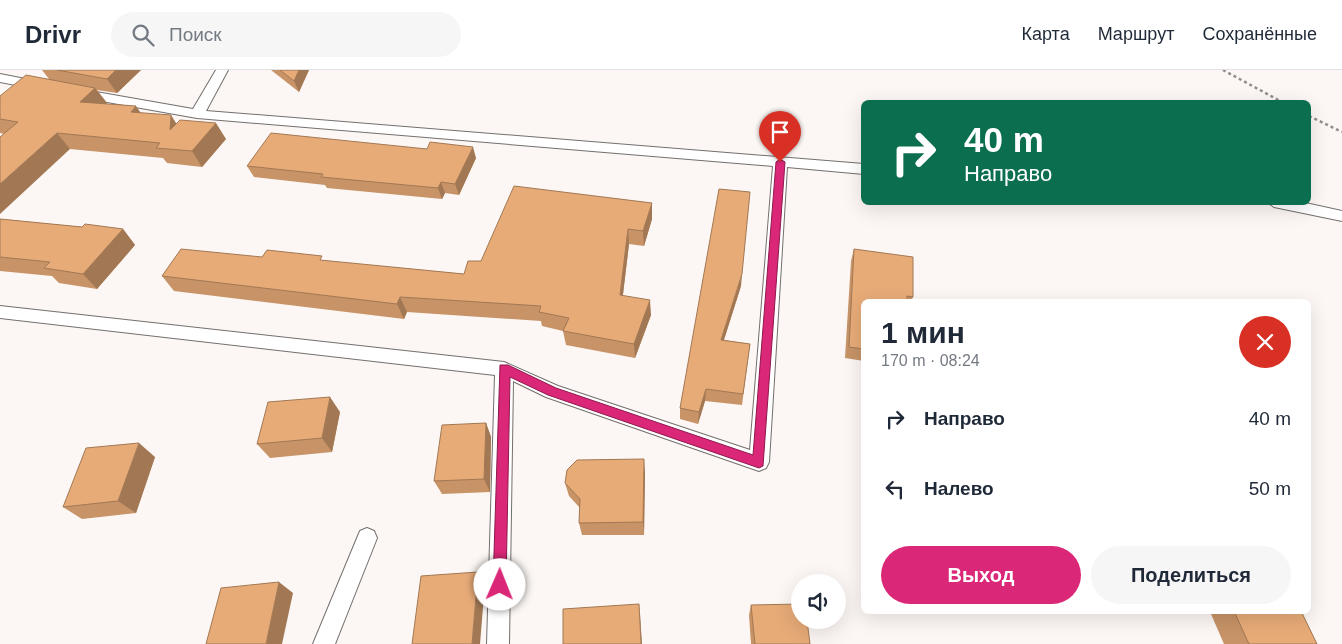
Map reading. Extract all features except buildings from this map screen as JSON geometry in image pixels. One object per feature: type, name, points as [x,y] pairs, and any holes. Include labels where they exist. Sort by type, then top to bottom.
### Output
[{"type":"lane","points":[[197,114],[222,70]]},
{"type":"lane","points":[[0,78],[197,114],[861,169]]},
{"type":"lane","points":[[0,312],[504,369],[552,392],[759,462],[780,162]]},
{"type":"lane","points":[[1289,205],[1342,216]]},
{"type":"lane","points":[[498,644],[504,369]]},
{"type":"lane","points":[[324,644],[367,538]]},
{"type":"path","points":[[1223,70],[1278,100]]},
{"type":"path","points":[[1311,117],[1342,132]]},
{"type":"route","points":[[500,585],[504,369],[552,392],[759,462],[780,162]]}]
